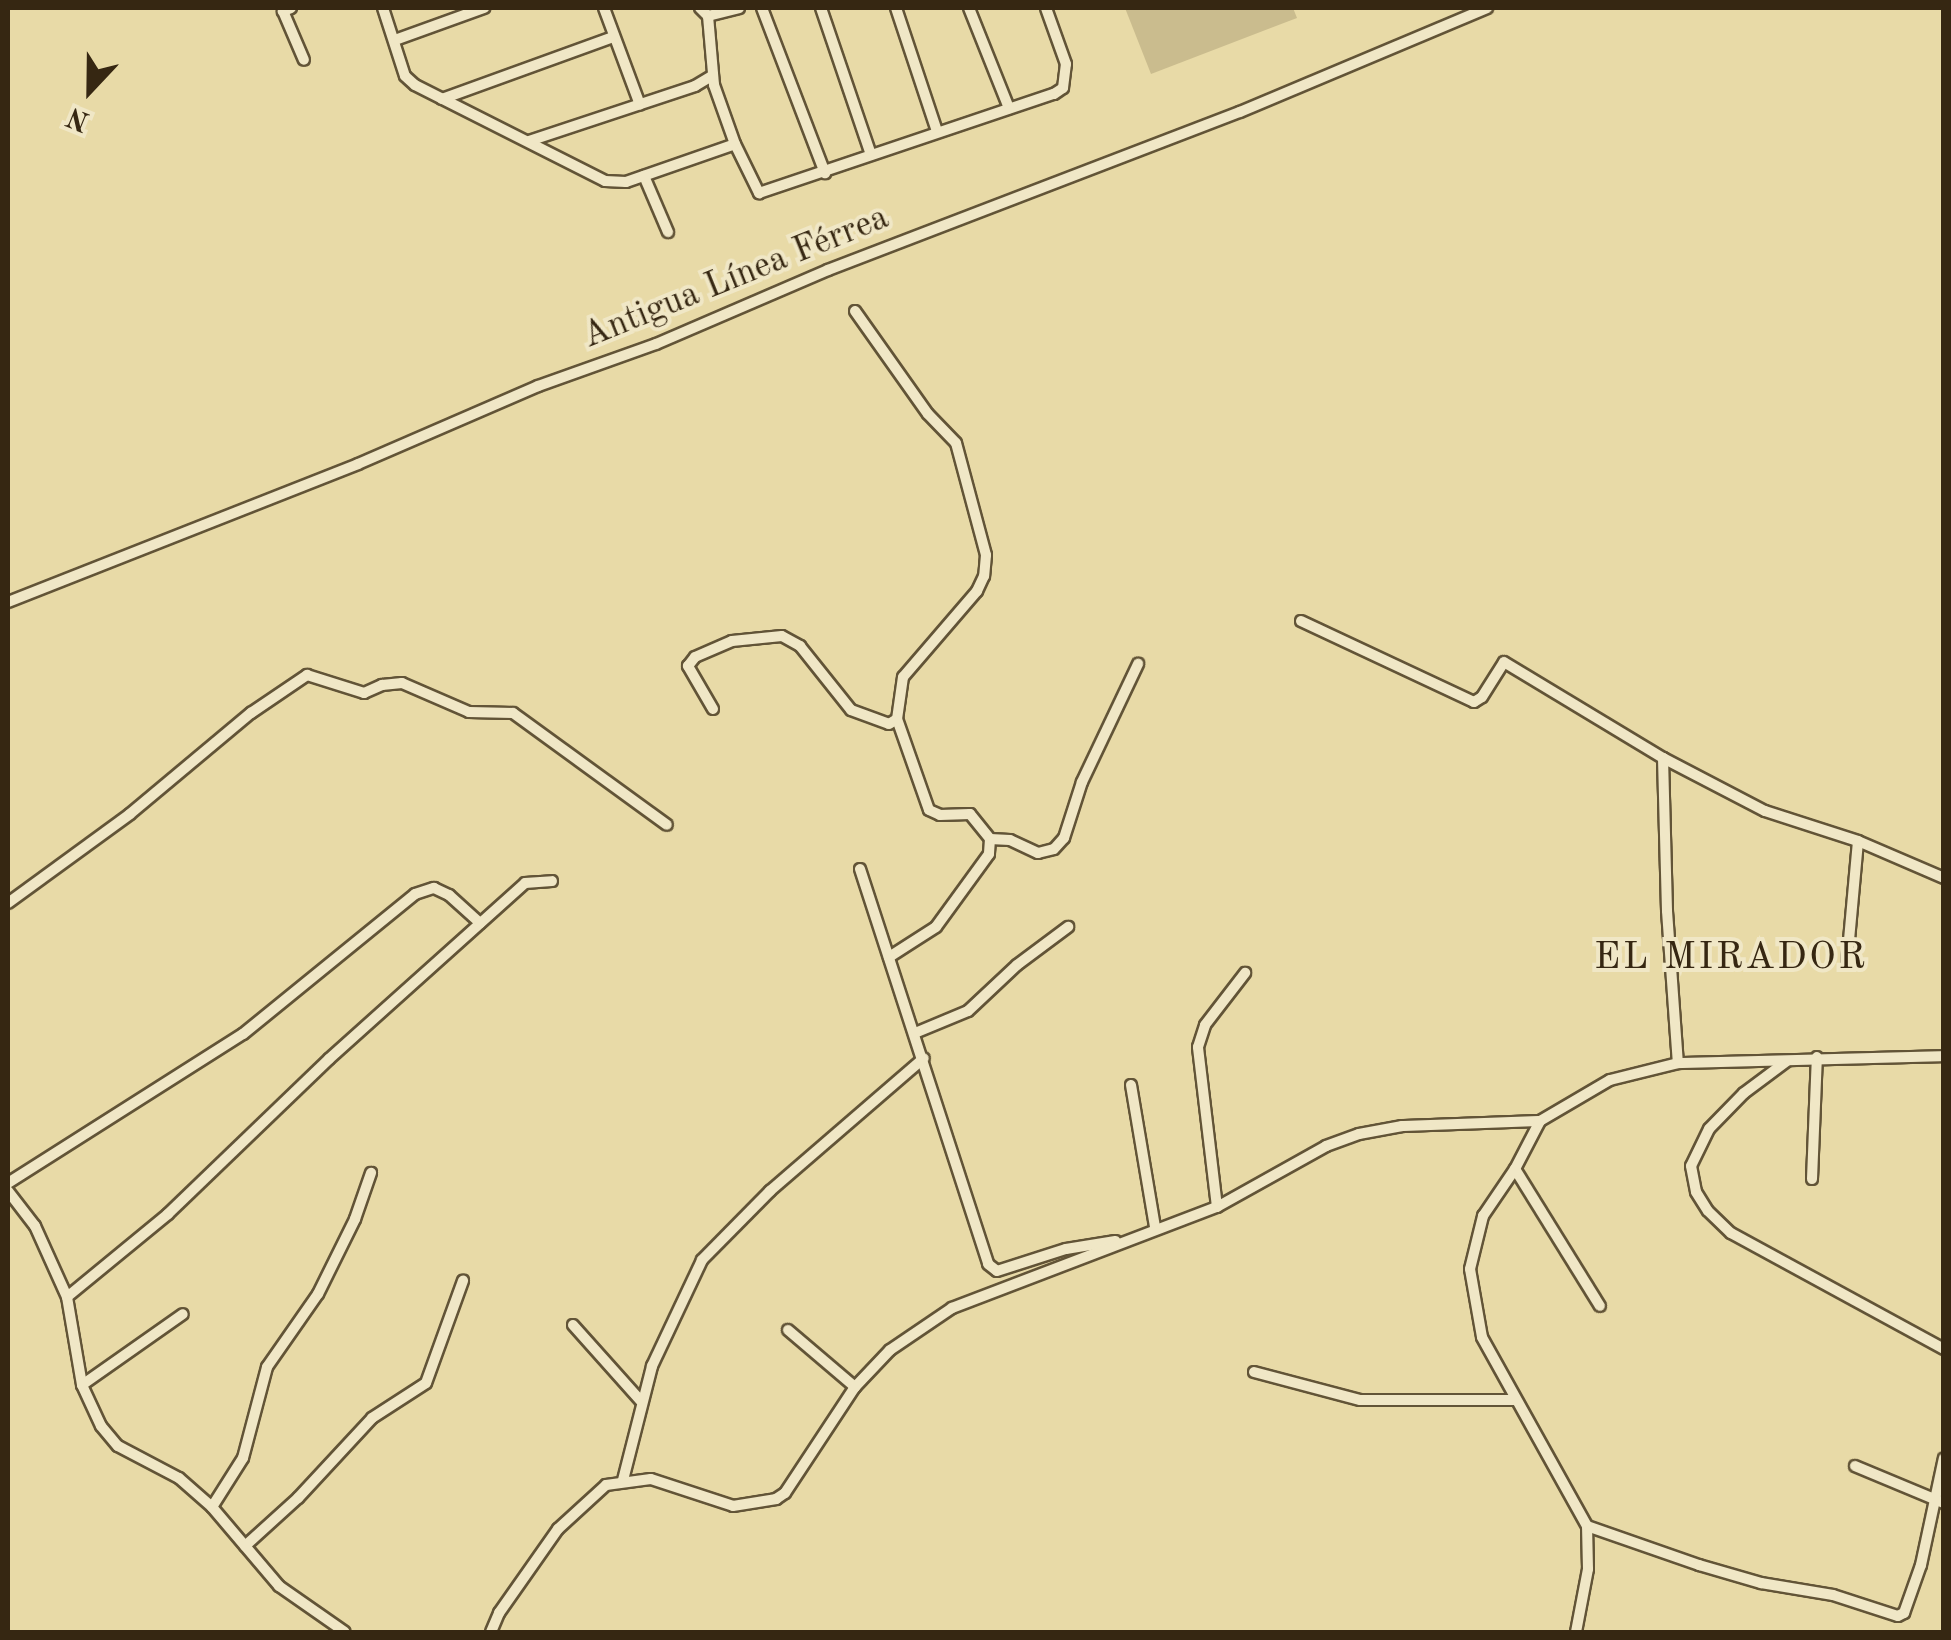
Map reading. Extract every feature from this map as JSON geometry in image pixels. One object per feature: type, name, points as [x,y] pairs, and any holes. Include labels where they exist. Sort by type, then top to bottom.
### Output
[{"type":"street","points":[[382,8],[405,76],[442,100],[605,181],[626,182],[734,144]]},
{"type":"street","points":[[394,40],[484,8]]},
{"type":"street","points":[[604,8],[640,105]]},
{"type":"street","points":[[739,8],[704,12],[713,75],[734,144],[758,194],[1054,94],[1067,78],[1046,8]]},
{"type":"street","points":[[762,8],[824,173]]},
{"type":"street","points":[[821,8],[871,156]]},
{"type":"street","points":[[896,8],[937,131]]},
{"type":"street","points":[[969,8],[1009,108]]},
{"type":"street","name":"Antigua Línea Férrea","points":[[8,602],[358,464],[538,386],[656,344],[846,263],[1240,112],[1458,12],[1487,8]]},
{"type":"street","points":[[285,9],[304,60]]},
{"type":"street","points":[[442,100],[613,38]]},
{"type":"street","points":[[528,141],[695,86],[713,75]]},
{"type":"street","points":[[644,176],[668,232]]},
{"type":"street","points":[[855,311],[928,414],[956,443],[986,555],[984,576],[976,591],[903,678],[897,718],[929,810],[940,815],[970,814],[990,838],[1010,840],[1038,853],[1054,849],[1064,838],[1082,782],[1138,664]]},
{"type":"street","points":[[1301,621],[1474,702],[1482,697],[1504,662],[1663,758],[1764,811],[1858,841],[1944,878]]},
{"type":"street","points":[[713,709],[688,666],[696,658],[732,641],[782,636],[800,646],[851,710],[889,724],[897,718]]},
{"type":"street","points":[[8,902],[130,814],[251,713],[307,675],[364,693],[382,684],[402,683],[469,712],[513,713],[666,826]]},
{"type":"street","points":[[1663,758],[1666,912],[1678,1064]]},
{"type":"street","points":[[889,957],[936,928],[987,862],[990,838]]},
{"type":"street","points":[[1847,962],[1858,841]]},
{"type":"street","points":[[860,869],[988,1264],[997,1271],[1066,1249],[1132,1238]]},
{"type":"street","points":[[66,1298],[168,1214],[329,1058],[525,883],[552,881]]},
{"type":"street","points":[[8,1183],[243,1034],[414,894],[434,888],[449,895],[480,924]]},
{"type":"street","points":[[914,1034],[968,1011],[1017,965],[1068,927]]},
{"type":"street","points":[[1216,1207],[1198,1047],[1205,1026],[1244,974]]},
{"type":"street","points":[[1576,1632],[1588,1569],[1587,1526],[1482,1337],[1470,1269],[1483,1216],[1515,1170],[1540,1121],[1563,1103],[1610,1080],[1678,1064],[1944,1056]]},
{"type":"street","points":[[1812,1180],[1818,1057]]},
{"type":"street","points":[[624,1480],[640,1400],[674,1314],[702,1260],[770,1191],[924,1058]]},
{"type":"street","points":[[1789,1060],[1744,1092],[1708,1129],[1690,1166],[1696,1192],[1708,1211],[1732,1233],[1944,1348]]},
{"type":"street","points":[[1131,1085],[1156,1227]]},
{"type":"street","points":[[490,1631],[558,1529],[606,1485],[650,1480],[733,1506],[776,1500],[785,1493],[855,1388],[890,1350],[952,1308],[1216,1207],[1326,1146],[1359,1134],[1402,1126],[1540,1121]]},
{"type":"street","points":[[1515,1170],[1600,1306]]},
{"type":"street","points":[[212,1507],[242,1458],[267,1367],[318,1294],[355,1220],[371,1173]]},
{"type":"street","points":[[8,1191],[36,1226],[66,1298],[82,1385],[101,1426],[118,1446],[179,1478],[212,1507],[279,1586],[345,1632]]},
{"type":"street","points":[[245,1546],[298,1498],[372,1418],[426,1383],[463,1280]]},
{"type":"street","points":[[82,1385],[183,1314]]},
{"type":"street","points":[[573,1325],[640,1400]]},
{"type":"street","points":[[788,1330],[855,1388]]},
{"type":"street","points":[[1254,1372],[1360,1400],[1514,1400]]},
{"type":"street","points":[[1587,1526],[1761,1583],[1833,1596],[1898,1616],[1904,1612],[1922,1565],[1944,1458]]},
{"type":"street","points":[[1855,1466],[1938,1500]]},
{"type":"shaded area","points":[[1125,8],[1293,8],[1297,18],[1151,74]]},
{"type":"district","name":"EL MIRADOR","points":[[1731,959]]}]
